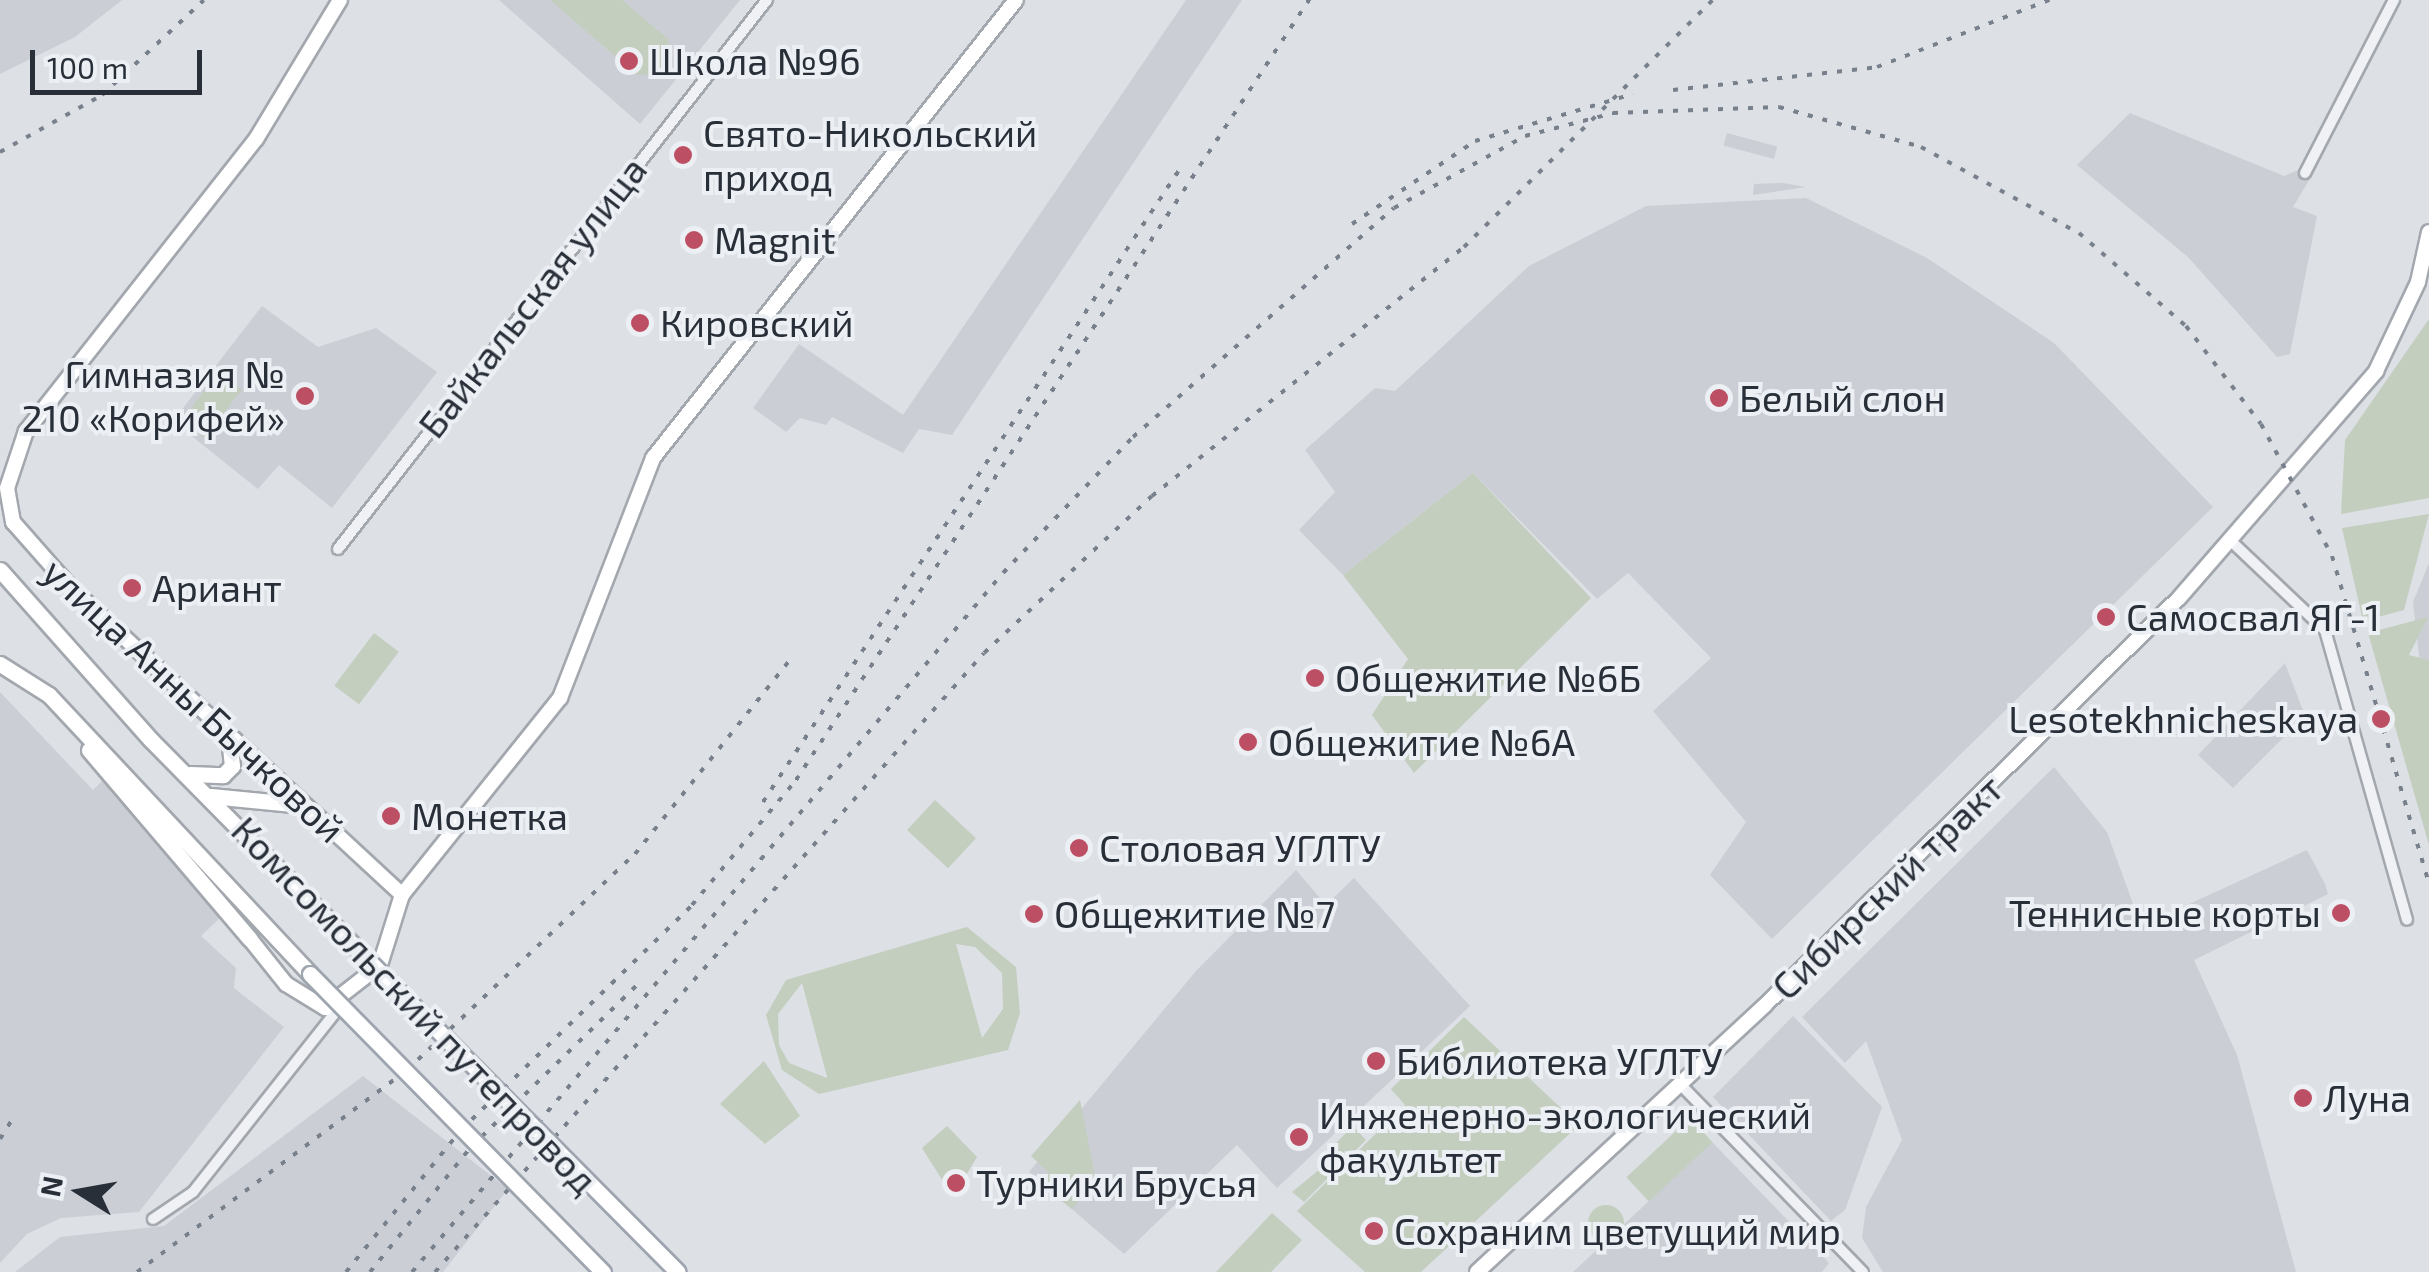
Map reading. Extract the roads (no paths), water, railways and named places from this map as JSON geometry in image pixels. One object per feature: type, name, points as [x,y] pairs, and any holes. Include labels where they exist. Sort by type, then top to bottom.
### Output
[{"type":"main road","name":"Комсомольский путепровод","points":[[0,570],[150,740],[210,796],[357,950],[678,1272]]},
{"type":"main road","points":[[0,664],[162,828],[250,939]]},
{"type":"main road","name":"Комсомольский путепровод","points":[[0,664],[49,695],[310,974],[603,1272]]},
{"type":"main road","points":[[185,772],[223,774],[232,766],[229,738]]},
{"type":"main road","points":[[210,796],[303,805]]},
{"type":"street","name":"улица Анны Бычковой","points":[[340,0],[256,139],[9,464],[8,501],[22,534],[229,738],[402,895]]},
{"type":"street","name":"Байкальская улица","points":[[338,549],[767,0]]},
{"type":"street","points":[[153,1219],[193,1192],[344,1002],[380,965],[402,895],[560,698],[653,458],[1016,0]]},
{"type":"street","points":[[2305,173],[2394,0]]},
{"type":"street","name":"Сибирский тракт","points":[[1477,1272],[1680,1085],[2058,721],[2230,540],[2376,370],[2418,282],[2429,232]]},
{"type":"street","points":[[2230,540],[2324,630],[2407,920]]},
{"type":"street","points":[[250,939],[286,984],[326,1008],[344,1002]]},
{"type":"street","points":[[1680,1085],[1864,1272]]},
{"type":"railway","points":[[0,152],[102,95],[204,0]]},
{"type":"railway","points":[[346,1272],[461,1130],[692,905],[796,780],[1309,0]]},
{"type":"railway","points":[[435,1272],[984,653],[1152,496],[1464,247],[1713,0]]},
{"type":"railway","points":[[1673,90],[1877,67],[2049,0]]},
{"type":"railway","points":[[1352,224],[1475,141],[1633,94]]},
{"type":"railway","points":[[412,1272],[1003,573],[1133,437],[1394,208],[1525,136],[1613,113],[1779,107],[1921,147],[2079,233],[2186,326],[2261,424],[2332,556],[2429,884]]},
{"type":"railway","points":[[763,802],[1181,167]]},
{"type":"railway","points":[[137,1272],[407,1070],[635,854],[792,657]]},
{"type":"railway","points":[[370,1272],[471,1147],[638,984]]},
{"type":"railway","points":[[0,1139],[13,1118]]},
{"type":"place","name":"Школа №96","points":[[629,61]]},
{"type":"place","name":"Свято-Никольский приход","points":[[683,155]]},
{"type":"place","name":"Magnit","points":[[694,240]]},
{"type":"place","name":"Кировский","points":[[640,323]]},
{"type":"place","name":"Гимназия № 210 «Корифей»","points":[[305,396]]},
{"type":"place","name":"Белый слон","points":[[1719,398]]},
{"type":"place","name":"Ариант","points":[[132,588]]},
{"type":"place","name":"Самосвал ЯГ-1","points":[[2106,617]]},
{"type":"place","name":"Общежитие №6Б","points":[[1315,678]]},
{"type":"place","name":"Lesotekhnicheskaya","points":[[2381,719]]},
{"type":"place","name":"Общежитие №6А","points":[[1248,742]]},
{"type":"place","name":"Монетка","points":[[391,816]]},
{"type":"place","name":"Столовая УГЛТУ","points":[[1079,848]]},
{"type":"place","name":"Теннисные корты","points":[[2341,913]]},
{"type":"place","name":"Общежитие №7","points":[[1034,914]]},
{"type":"place","name":"Библиотека УГЛТУ","points":[[1376,1061]]},
{"type":"place","name":"Луна","points":[[2303,1098]]},
{"type":"place","name":"Инженерно-экологический факультет","points":[[1299,1137]]},
{"type":"place","name":"Турники Брусья","points":[[956,1183]]},
{"type":"place","name":"Сохраним цветущий мир","points":[[1374,1231]]}]
